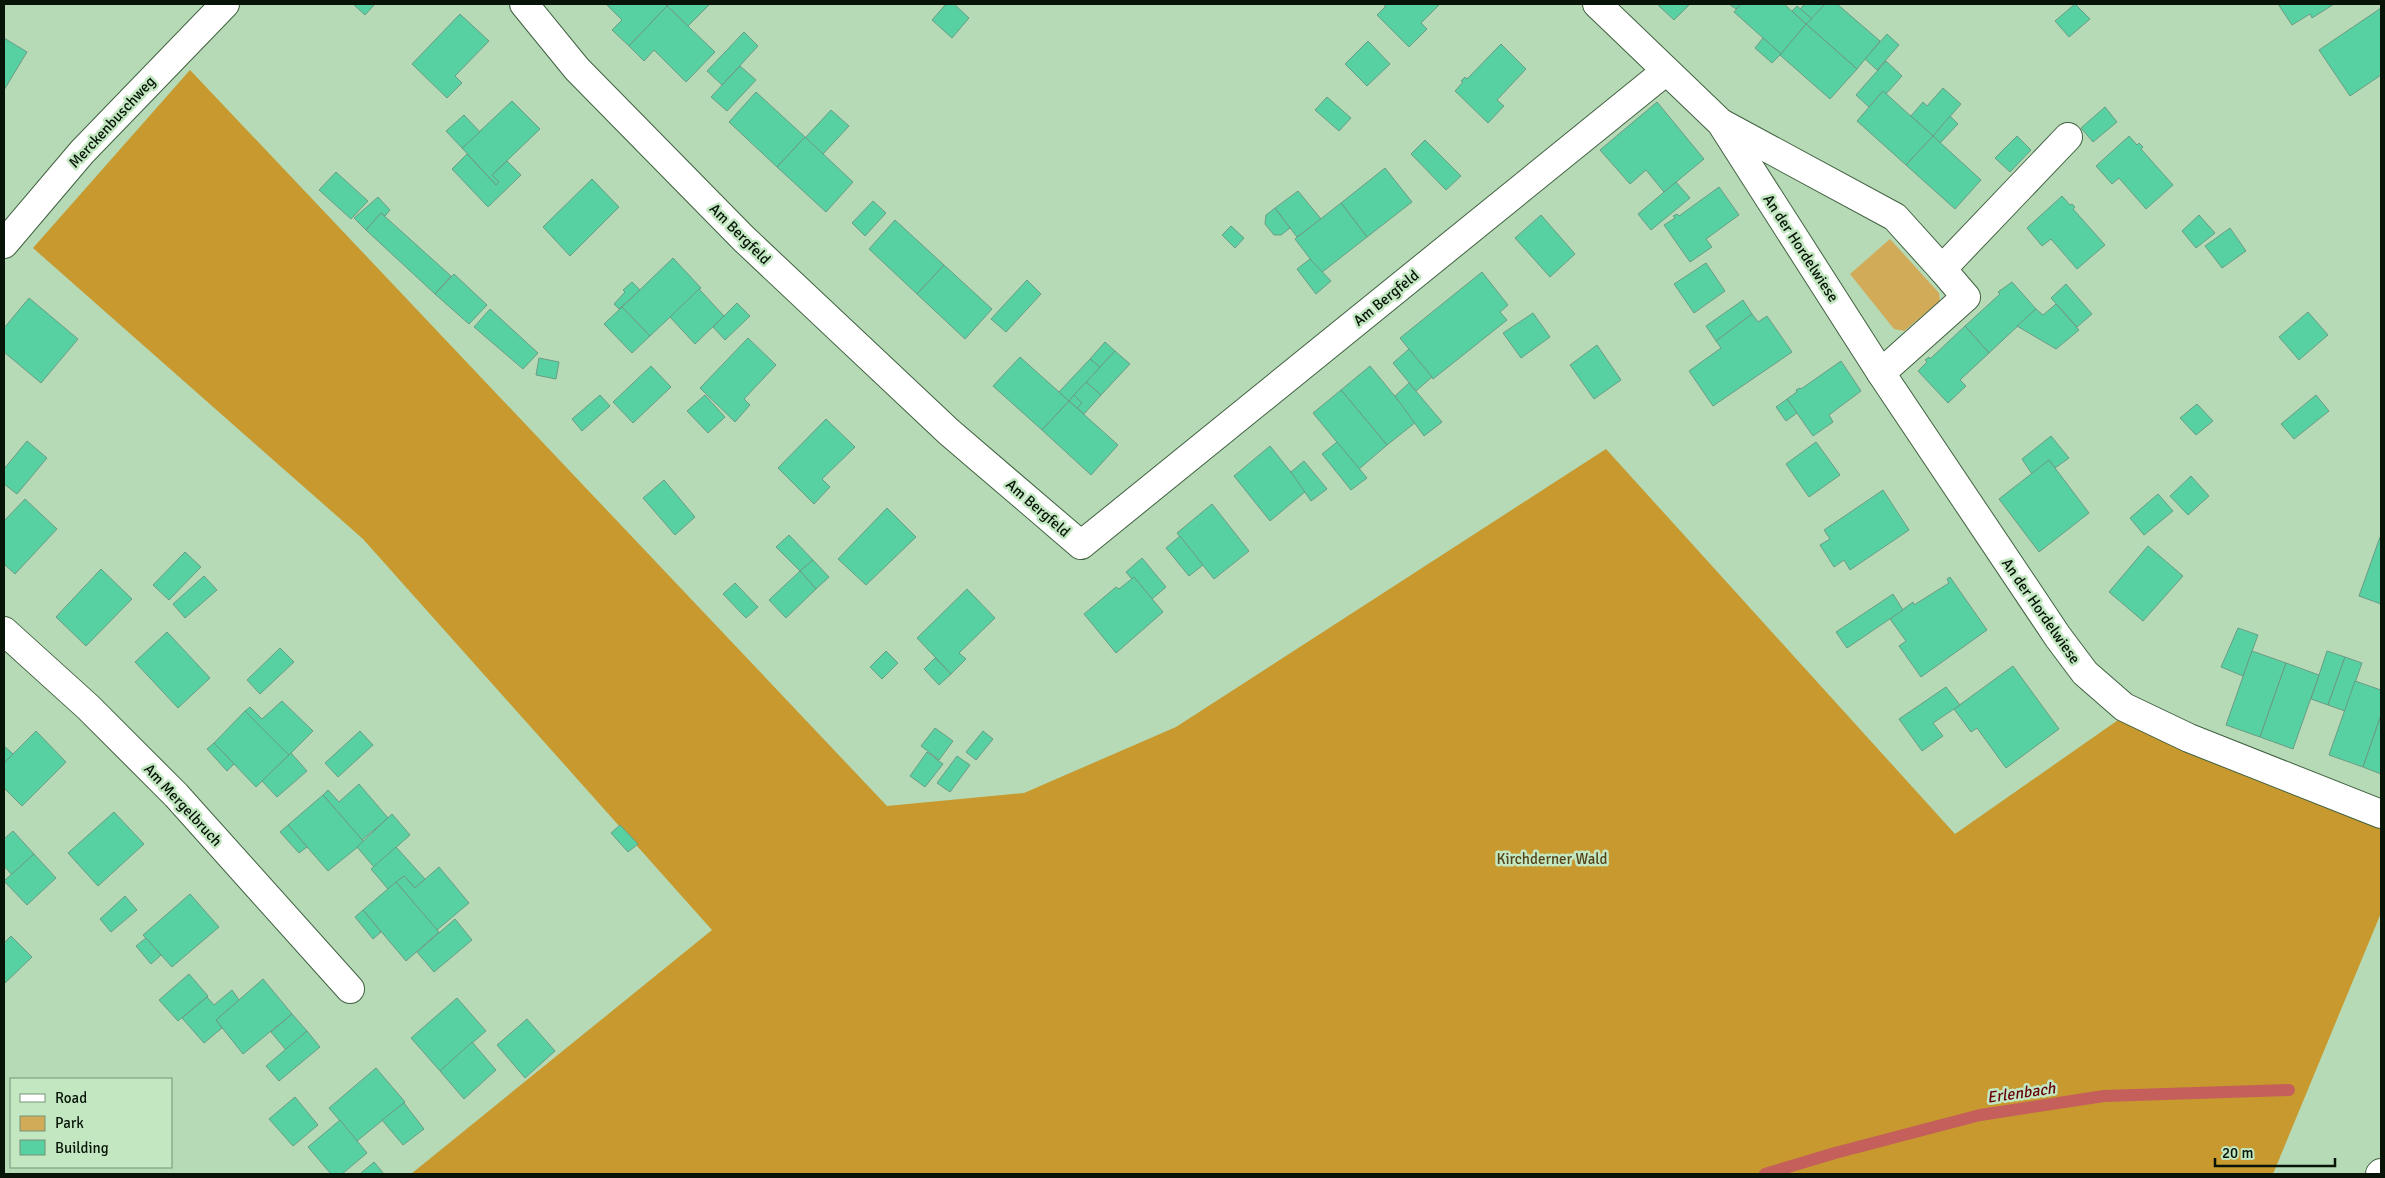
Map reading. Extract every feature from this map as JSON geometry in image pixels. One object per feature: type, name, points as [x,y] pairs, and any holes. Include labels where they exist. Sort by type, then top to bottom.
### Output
[{"type":"street","name":"Merckenbuschweg","points":[[4,244],[82,152],[225,4]]},
{"type":"street","name":"Am Bergfeld","points":[[524,4],[577,69],[744,239],[950,432],[1081,545],[1666,71]]},
{"type":"street","name":"An der Hordelwiese","points":[[1597,4],[1721,123],[1881,373],[2058,637],[2085,672],[2124,707],[2189,738],[2381,814]]},
{"type":"street","name":"An der Hordelwiese","points":[[1721,123],[1895,217],[1966,297],[1881,373]]},
{"type":"street","points":[[1942,269],[2068,137]]},
{"type":"street","name":"Am Mergelbruch","points":[[4,631],[88,708],[176,795],[350,989]]},
{"type":"green space","name":"Kirchderner Wald","points":[[190,70],[887,806],[1024,793],[1176,727],[1606,449],[1955,834],[2121,718],[2381,829],[2381,913],[2273,1174],[411,1174],[712,930],[363,539],[33,248]]},
{"type":"green space","points":[[1890,239],[1939,293],[1940,301],[1904,331],[1894,329],[1850,274]]},
{"type":"building","points":[[353,4],[375,4],[365,15]]},
{"type":"building","points":[[606,4],[665,4],[667,6],[629,46],[612,30],[622,20]]},
{"type":"building","points":[[669,4],[710,4],[688,26],[667,6]]},
{"type":"building","points":[[946,4],[954,4],[969,18],[952,38],[932,20]]},
{"type":"building","points":[[1385,4],[1440,4],[1421,23],[1427,29],[1409,47],[1377,15],[1385,7]]},
{"type":"building","points":[[1657,4],[1690,4],[1674,20]]},
{"type":"building","points":[[1729,4],[1741,4],[1736,9]]},
{"type":"building","points":[[1741,4],[1784,4],[1806,24],[1781,54],[1734,12]]},
{"type":"building","points":[[1805,4],[1825,4],[1812,19],[1800,9]]},
{"type":"building","points":[[1825,4],[1837,4],[1880,41],[1857,69],[1806,24]]},
{"type":"building","points":[[2075,4],[2090,19],[2069,37],[2055,21]]},
{"type":"building","points":[[2278,4],[2334,4],[2312,18],[2310,14],[2292,25]]},
{"type":"building","points":[[667,6],[715,52],[686,82],[654,50],[644,61],[629,46]]},
{"type":"building","points":[[1797,6],[1812,19],[1806,24],[1792,11]]},
{"type":"building","points":[[2381,8],[2381,75],[2350,96],[2319,50]]},
{"type":"building","points":[[460,14],[489,41],[455,76],[462,83],[447,98],[412,64]]},
{"type":"building","points":[[1806,24],[1857,69],[1830,99],[1780,55]]},
{"type":"building","points":[[744,32],[758,46],[722,85],[707,71]]},
{"type":"building","points":[[1887,34],[1899,45],[1877,70],[1865,59]]},
{"type":"building","points":[[4,38],[27,52],[4,90]]},
{"type":"building","points":[[1763,38],[1781,54],[1772,63],[1755,48]]},
{"type":"building","points":[[1368,41],[1390,64],[1367,86],[1345,64]]},
{"type":"building","points":[[1501,44],[1526,69],[1497,100],[1504,106],[1488,123],[1455,91],[1463,82],[1461,81],[1465,77],[1467,79]]},
{"type":"building","points":[[1886,61],[1902,76],[1886,94],[1883,91],[1869,107],[1856,95]]},
{"type":"building","points":[[740,66],[756,80],[727,111],[711,97]]},
{"type":"building","points":[[1943,88],[1961,104],[1933,136],[1911,116],[1923,102],[1927,106]]},
{"type":"building","points":[[1883,91],[1933,136],[1906,165],[1857,121]]},
{"type":"building","points":[[756,92],[805,137],[777,167],[729,122]]},
{"type":"building","points":[[1327,97],[1351,118],[1339,131],[1315,110]]},
{"type":"building","points":[[512,101],[540,129],[492,175],[499,182],[496,185],[462,148]]},
{"type":"building","points":[[1657,102],[1704,159],[1664,192],[1646,170],[1630,184],[1600,150]]},
{"type":"building","points":[[2105,107],[2117,122],[2093,142],[2081,128]]},
{"type":"building","points":[[831,110],[849,126],[823,154],[805,138]]},
{"type":"building","points":[[464,115],[480,132],[462,148],[446,131]]},
{"type":"building","points":[[1950,116],[1958,124],[1940,143],[1933,136]]},
{"type":"building","points":[[1933,136],[1981,180],[1955,209],[1906,165]]},
{"type":"building","points":[[2017,136],[2031,150],[2010,172],[1995,158]]},
{"type":"building","points":[[2129,136],[2137,145],[2139,143],[2143,147],[2141,149],[2173,185],[2146,209],[2119,178],[2112,184],[2096,166]]},
{"type":"building","points":[[805,137],[853,182],[826,212],[777,167]]},
{"type":"building","points":[[1425,140],[1461,176],[1446,190],[1411,154]]},
{"type":"building","points":[[467,154],[496,185],[499,182],[492,175],[507,161],[521,175],[488,207],[452,169]]},
{"type":"building","points":[[1385,168],[1412,202],[1367,237],[1341,203]]},
{"type":"building","points":[[336,172],[368,201],[351,219],[319,190]]},
{"type":"building","points":[[592,179],[619,207],[570,256],[543,227]]},
{"type":"building","points":[[1676,182],[1690,198],[1651,230],[1638,214]]},
{"type":"building","points":[[1719,187],[1739,215],[1706,239],[1712,247],[1690,262],[1664,225],[1675,218],[1673,216],[1677,214],[1679,216]]},
{"type":"building","points":[[1298,191],[1321,219],[1297,237],[1275,208]]},
{"type":"building","points":[[2062,196],[2070,205],[2072,204],[2075,207],[2073,209],[2105,245],[2077,269],[2051,239],[2042,246],[2027,228]]},
{"type":"building","points":[[378,197],[390,210],[385,216],[381,213],[366,230],[354,218]]},
{"type":"building","points":[[873,201],[886,213],[865,236],[852,223]]},
{"type":"building","points":[[1341,203],[1367,237],[1321,273],[1295,239]]},
{"type":"building","points":[[1275,208],[1290,228],[1281,235],[1274,235],[1265,224],[1266,215]]},
{"type":"building","points":[[381,213],[451,276],[435,294],[366,230]]},
{"type":"building","points":[[1541,215],[1575,254],[1550,277],[1515,238]]},
{"type":"building","points":[[2199,215],[2215,233],[2196,248],[2182,231]]},
{"type":"building","points":[[895,220],[944,265],[917,294],[869,249]]},
{"type":"building","points":[[1231,226],[1244,238],[1235,248],[1222,235]]},
{"type":"building","points":[[2230,228],[2246,251],[2222,268],[2205,246]]},
{"type":"building","points":[[673,258],[701,288],[650,336],[622,307]]},
{"type":"building","points":[[1310,259],[1331,281],[1316,294],[1297,269]]},
{"type":"building","points":[[1706,263],[1725,291],[1694,313],[1674,284]]},
{"type":"building","points":[[944,265],[992,309],[965,339],[917,294]]},
{"type":"building","points":[[1482,272],[1508,305],[1500,312],[1507,320],[1433,379],[1400,338]]},
{"type":"building","points":[[454,274],[487,305],[469,324],[435,294]]},
{"type":"building","points":[[1027,280],[1041,294],[1006,332],[991,319]]},
{"type":"building","points":[[632,282],[640,290],[619,309],[614,304],[625,292],[623,290]]},
{"type":"building","points":[[2012,282],[2036,309],[1989,353],[1965,326],[2000,294],[1998,292]]},
{"type":"building","points":[[2066,284],[2092,314],[2077,327],[2051,298]]},
{"type":"building","points":[[699,289],[724,316],[695,344],[670,317]]},
{"type":"building","points":[[29,298],[78,339],[41,383],[4,352],[4,328]]},
{"type":"building","points":[[1743,300],[1752,314],[1716,341],[1706,326]]},
{"type":"building","points":[[737,303],[750,316],[725,340],[713,327]]},
{"type":"building","points":[[2056,304],[2079,330],[2056,349],[2017,326],[2036,309],[2043,315]]},
{"type":"building","points":[[622,307],[650,336],[632,353],[604,324]]},
{"type":"building","points":[[490,309],[538,353],[523,369],[474,327]]},
{"type":"building","points":[[2308,312],[2328,335],[2299,360],[2279,337]]},
{"type":"building","points":[[1533,313],[1550,337],[1521,358],[1503,333]]},
{"type":"building","points":[[1752,314],[1758,322],[1767,316],[1792,352],[1713,406],[1689,371],[1721,348],[1716,341]]},
{"type":"building","points":[[1965,326],[1989,353],[1960,380],[1966,386],[1948,403],[1918,371],[1927,362],[1925,360],[1929,357],[1930,359]]},
{"type":"building","points":[[748,338],[776,365],[744,399],[750,405],[735,422],[700,388]]},
{"type":"building","points":[[1105,342],[1115,351],[1100,367],[1090,359]]},
{"type":"building","points":[[1597,345],[1621,380],[1594,399],[1570,365]]},
{"type":"building","points":[[1409,349],[1432,377],[1416,391],[1393,363]]},
{"type":"building","points":[[1115,351],[1130,364],[1101,395],[1086,382]]},
{"type":"building","points":[[1020,357],[1069,401],[1042,430],[993,386]]},
{"type":"building","points":[[539,358],[559,362],[556,379],[536,375]]},
{"type":"building","points":[[1090,359],[1100,367],[1069,401],[1059,392]]},
{"type":"building","points":[[1841,361],[1861,391],[1829,415],[1833,422],[1813,436],[1787,399],[1797,392],[1796,390],[1801,389]]},
{"type":"building","points":[[651,366],[671,387],[633,423],[613,402]]},
{"type":"building","points":[[1370,366],[1416,422],[1387,445],[1341,390]]},
{"type":"building","points":[[1086,382],[1101,395],[1084,414],[1077,408],[1082,403],[1074,395]]},
{"type":"building","points":[[1409,383],[1442,422],[1424,436],[1395,396]]},
{"type":"building","points":[[1341,390],[1387,445],[1359,469],[1313,413]]},
{"type":"building","points":[[600,395],[610,406],[582,431],[572,419]]},
{"type":"building","points":[[705,395],[725,417],[708,433],[687,411]]},
{"type":"building","points":[[1074,395],[1082,403],[1077,408],[1069,401]]},
{"type":"building","points":[[2316,395],[2329,411],[2294,439],[2281,424]]},
{"type":"building","points":[[1787,399],[1797,413],[1786,421],[1776,407]]},
{"type":"building","points":[[1069,401],[1118,445],[1091,475],[1042,430]]},
{"type":"building","points":[[2197,404],[2213,421],[2196,435],[2180,418]]},
{"type":"building","points":[[826,419],[855,447],[822,479],[830,487],[814,504],[778,468]]},
{"type":"building","points":[[2051,436],[2069,458],[2055,468],[2049,460],[2032,474],[2022,459]]},
{"type":"building","points":[[27,441],[47,458],[17,494],[4,484],[4,469]]},
{"type":"building","points":[[1337,442],[1367,478],[1351,490],[1322,454]]},
{"type":"building","points":[[1816,442],[1840,475],[1809,497],[1786,464]]},
{"type":"building","points":[[1270,446],[1306,491],[1270,521],[1234,476]]},
{"type":"building","points":[[2049,460],[2089,513],[2039,552],[1999,499]]},
{"type":"building","points":[[1304,461],[1327,489],[1311,501],[1291,472]]},
{"type":"building","points":[[2191,476],[2209,496],[2188,515],[2170,496]]},
{"type":"building","points":[[664,480],[695,517],[675,535],[643,498]]},
{"type":"building","points":[[1883,490],[1909,530],[1850,570],[1844,560],[1834,567],[1820,545],[1830,539],[1824,530]]},
{"type":"building","points":[[2158,494],[2173,511],[2144,535],[2130,518]]},
{"type":"building","points":[[25,499],[57,529],[15,574],[4,564],[4,521]]},
{"type":"building","points":[[1212,504],[1249,551],[1214,579],[1177,533]]},
{"type":"building","points":[[887,508],[916,537],[866,585],[838,559]]},
{"type":"building","points":[[789,535],[813,560],[800,571],[776,547]]},
{"type":"building","points":[[1180,536],[1203,565],[1189,576],[1166,548]]},
{"type":"building","points":[[2381,538],[2381,604],[2359,596]]},
{"type":"building","points":[[2148,546],[2183,576],[2143,621],[2109,592]]},
{"type":"building","points":[[185,552],[201,567],[169,600],[153,585]]},
{"type":"building","points":[[1142,558],[1166,587],[1152,599],[1134,577],[1132,579],[1126,572]]},
{"type":"building","points":[[813,560],[829,577],[816,589],[800,571]]},
{"type":"building","points":[[101,569],[132,599],[86,646],[56,617]]},
{"type":"building","points":[[800,571],[816,589],[786,618],[769,600]]},
{"type":"building","points":[[204,576],[217,590],[185,618],[173,604]]},
{"type":"building","points":[[1134,577],[1163,612],[1116,653],[1084,614],[1116,587],[1119,589]]},
{"type":"building","points":[[1950,577],[1987,630],[1921,677],[1899,646],[1906,641],[1890,619],[1913,602],[1914,605],[1949,583],[1947,579]]},
{"type":"building","points":[[735,583],[758,607],[746,618],[723,594]]},
{"type":"building","points":[[967,589],[995,618],[959,653],[966,659],[951,674],[917,638]]},
{"type":"building","points":[[1893,594],[1903,610],[1847,648],[1836,632]]},
{"type":"building","points":[[2238,628],[2258,635],[2243,676],[2221,667]]},
{"type":"building","points":[[167,632],[210,678],[178,708],[135,662]]},
{"type":"building","points":[[280,648],[294,662],[260,694],[247,680]]},
{"type":"building","points":[[886,651],[898,663],[882,679],[870,667]]},
{"type":"building","points":[[2252,651],[2286,663],[2260,737],[2226,725]]},
{"type":"building","points":[[2327,651],[2345,657],[2328,705],[2311,699]]},
{"type":"building","points":[[2345,657],[2362,663],[2345,711],[2328,705]]},
{"type":"building","points":[[935,658],[951,674],[939,685],[924,669]]},
{"type":"building","points":[[2286,663],[2319,675],[2293,749],[2260,737]]},
{"type":"building","points":[[2013,666],[2059,729],[2006,768],[1977,728],[1971,732],[1954,709]]},
{"type":"building","points":[[2355,681],[2381,690],[2381,715],[2363,767],[2329,755]]},
{"type":"building","points":[[1946,687],[1960,705],[1933,723],[1943,736],[1922,751],[1899,719]]},
{"type":"building","points":[[282,701],[313,731],[289,755],[245,711],[250,707],[262,719]]},
{"type":"building","points":[[245,711],[289,755],[256,787],[214,743]]},
{"type":"building","points":[[2381,715],[2381,774],[2363,767]]},
{"type":"building","points":[[935,728],[953,741],[939,760],[921,746]]},
{"type":"building","points":[[36,731],[66,762],[22,806],[4,788],[4,763]]},
{"type":"building","points":[[360,731],[373,745],[338,777],[325,763]]},
{"type":"building","points":[[983,731],[993,739],[976,760],[966,752]]},
{"type":"building","points":[[214,743],[234,764],[227,771],[207,749]]},
{"type":"building","points":[[4,746],[13,754],[4,763]]},
{"type":"building","points":[[927,752],[943,764],[925,787],[910,776]]},
{"type":"building","points":[[291,753],[307,771],[277,797],[262,781]]},
{"type":"building","points":[[957,756],[970,765],[950,792],[937,783]]},
{"type":"building","points":[[359,784],[388,818],[362,840],[323,795],[328,790],[339,802]]},
{"type":"building","points":[[323,795],[364,842],[328,871],[288,825]]},
{"type":"building","points":[[114,812],[144,844],[98,886],[68,853]]},
{"type":"building","points":[[392,814],[410,835],[374,867],[357,847]]},
{"type":"building","points":[[288,825],[307,847],[299,853],[280,832]]},
{"type":"building","points":[[620,825],[638,844],[628,852],[611,833]]},
{"type":"building","points":[[13,831],[34,854],[12,875],[4,866],[4,839]]},
{"type":"building","points":[[396,847],[425,879],[415,888],[404,876],[388,889],[371,869]]},
{"type":"building","points":[[34,854],[56,878],[27,905],[4,881]]},
{"type":"building","points":[[439,867],[469,903],[437,930],[396,882],[404,876],[415,888]]},
{"type":"building","points":[[396,882],[439,932],[406,961],[363,910]]},
{"type":"building","points":[[190,894],[219,927],[172,967],[143,935]]},
{"type":"building","points":[[125,896],[137,910],[111,932],[100,919]]},
{"type":"building","points":[[363,910],[381,932],[373,939],[355,917]]},
{"type":"building","points":[[455,919],[472,940],[434,972],[417,952]]},
{"type":"building","points":[[11,936],[32,957],[4,984],[4,943]]},
{"type":"building","points":[[146,938],[161,955],[151,964],[136,946]]},
{"type":"building","points":[[189,974],[208,996],[178,1021],[159,1000]]},
{"type":"building","points":[[263,979],[292,1014],[243,1054],[216,1020]]},
{"type":"building","points":[[232,990],[239,1000],[216,1020],[222,1028],[204,1043],[182,1018],[207,997],[214,1005]]},
{"type":"building","points":[[457,998],[486,1031],[440,1071],[411,1038]]},
{"type":"building","points":[[292,1014],[307,1031],[286,1050],[271,1032]]},
{"type":"building","points":[[527,1019],[555,1051],[525,1078],[497,1045]]},
{"type":"building","points":[[307,1031],[320,1047],[279,1081],[266,1066]]},
{"type":"building","points":[[472,1042],[496,1070],[464,1099],[440,1071]]},
{"type":"building","points":[[376,1068],[405,1102],[357,1141],[329,1108]]},
{"type":"building","points":[[295,1097],[318,1125],[293,1146],[269,1119]]},
{"type":"building","points":[[404,1103],[424,1129],[403,1145],[382,1120]]},
{"type":"building","points":[[340,1120],[367,1153],[342,1174],[331,1174],[308,1147]]},
{"type":"building","points":[[374,1162],[384,1174],[361,1174],[361,1173]]},
{"type":"waterway","name":"Erlenbach","points":[[1765,1174],[1835,1153],[1980,1115],[2104,1096],[2289,1090]]}]
